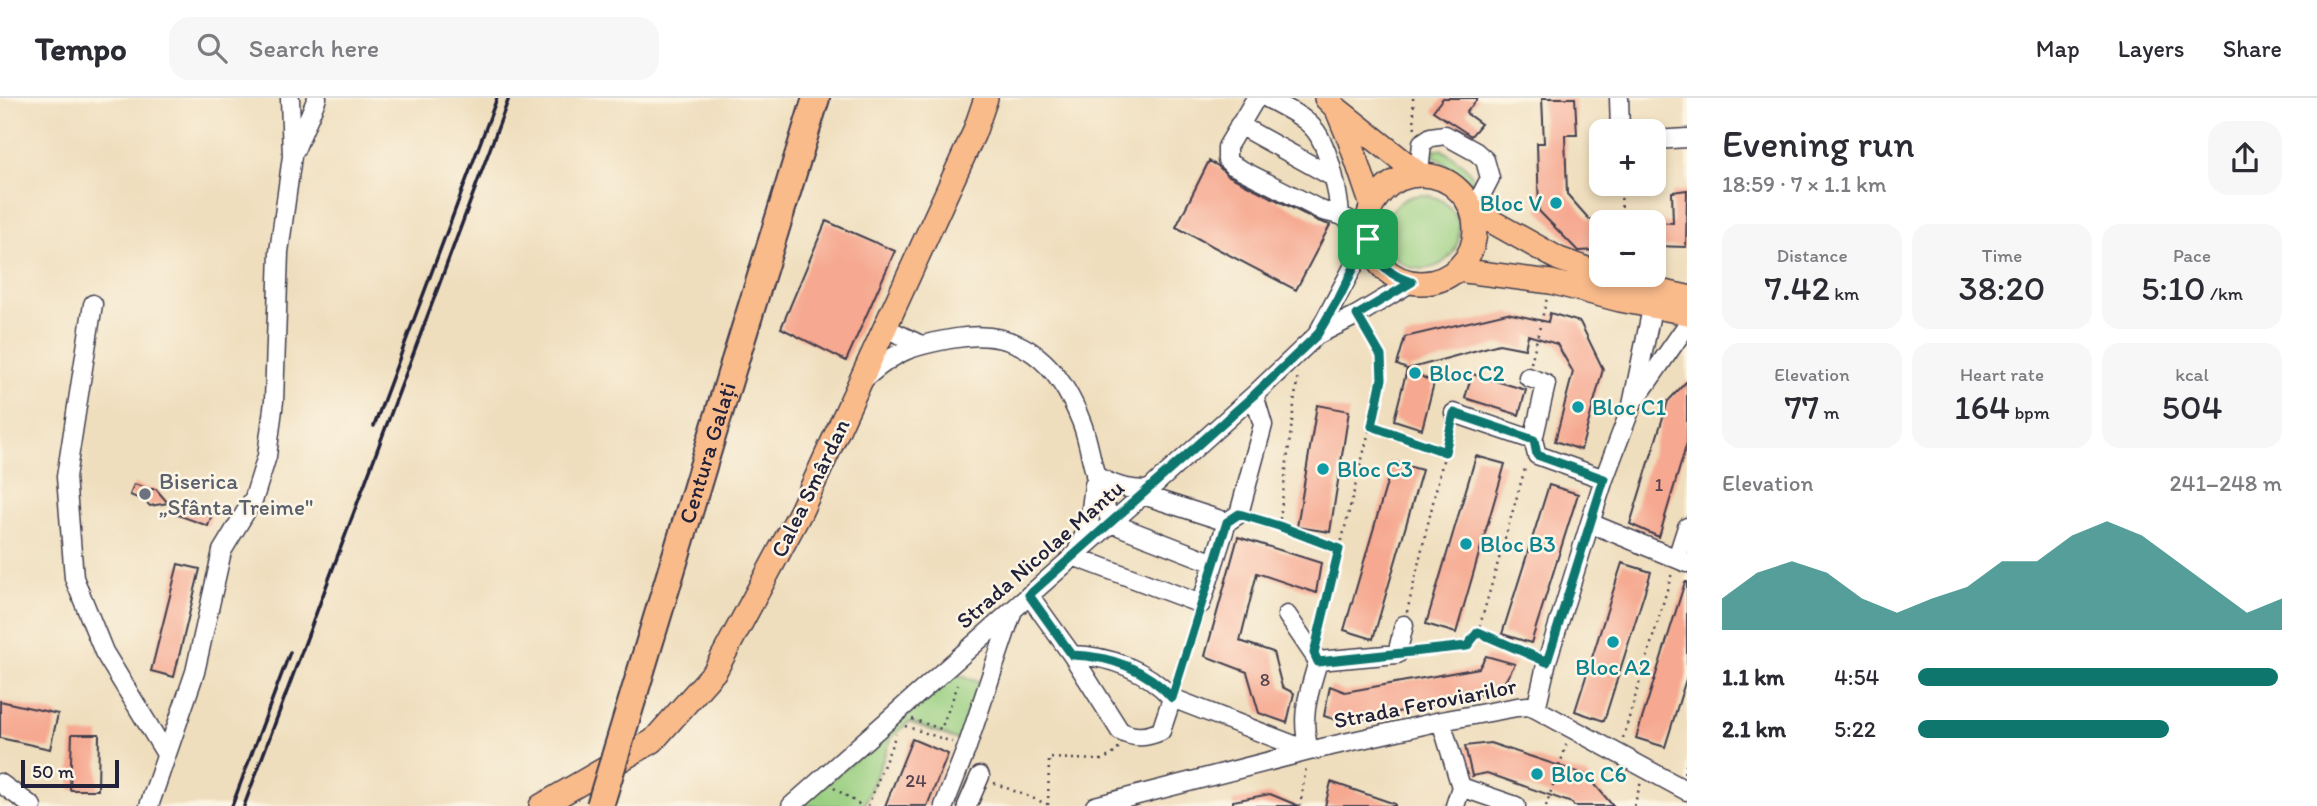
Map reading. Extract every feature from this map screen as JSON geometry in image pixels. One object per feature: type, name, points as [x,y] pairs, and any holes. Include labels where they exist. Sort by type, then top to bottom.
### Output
[{"type":"highway","name":"Centura Galați","points":[[600,806],[816,98]]},
{"type":"main road","name":"Calea Smârdan","points":[[541,806],[653,741],[715,671],[801,511],[974,132],[986,98]]},
{"type":"main road","points":[[1334,102],[1419,174]]},
{"type":"main road","points":[[1334,102],[1350,141],[1369,225],[1377,259],[1384,267],[1412,282],[1436,280],[1457,270],[1466,260],[1475,236],[1473,211],[1461,191],[1442,178],[1419,174],[1396,180],[1378,196],[1369,225]]},
{"type":"main road","points":[[1473,211],[1559,259],[1589,270]]},
{"type":"main road","points":[[1457,270],[1654,299],[1687,297]]},
{"type":"main road","points":[[1628,287],[1687,313]]},
{"type":"street","points":[[149,806],[195,672],[222,551],[254,498],[267,456],[274,401],[279,252],[292,156],[290,98]]},
{"type":"street","points":[[292,156],[317,98]]},
{"type":"street","points":[[1256,98],[1227,147],[1227,160],[1323,211],[1369,225]]},
{"type":"street","points":[[1267,98],[1297,115],[1319,136],[1333,177],[1340,215]]},
{"type":"street","points":[[1619,98],[1620,119]]},
{"type":"street","points":[[1240,125],[1333,177]]},
{"type":"street","points":[[1419,174],[1422,143],[1430,137],[1445,135],[1476,152],[1485,160],[1490,178],[1473,211]]},
{"type":"street","points":[[1666,139],[1687,138]]},
{"type":"street","name":"Strada Nicolae Mantu","points":[[1317,335],[1340,296],[1369,225]]},
{"type":"street","name":"Strada Nicolae Mantu","points":[[791,806],[1146,492],[1317,335],[1412,282]]},
{"type":"street","name":"Strada Feroviarilor","points":[[1095,806],[1309,751],[1441,721],[1517,707],[1528,706],[1536,709],[1547,662],[1590,523],[1632,405],[1654,299]]},
{"type":"street","points":[[93,304],[66,477],[74,578],[104,652],[166,754]]},
{"type":"street","name":"Strada Feroviarilor","points":[[1632,405],[1687,325]]},
{"type":"street","points":[[886,328],[919,344]]},
{"type":"street","points":[[862,381],[889,358],[919,344],[973,336],[995,336],[1015,342],[1034,353],[1053,371],[1073,403],[1082,422],[1095,475],[1111,523],[1214,563]]},
{"type":"street","points":[[1528,377],[1546,384],[1534,440],[1537,455],[1604,479]]},
{"type":"street","points":[[1095,475],[1089,524],[1073,556],[1201,604],[1263,425],[1254,395]]},
{"type":"street","points":[[1454,413],[1534,440]]},
{"type":"street","points":[[1095,475],[1125,488],[1233,518]]},
{"type":"street","points":[[1590,523],[1682,561],[1687,527]]},
{"type":"street","points":[[1029,595],[1072,655],[1120,731],[1129,736],[1147,737],[1161,731],[1172,698]]},
{"type":"street","points":[[944,806],[967,747],[1013,609]]},
{"type":"street","points":[[1287,615],[1316,657],[1304,710],[1304,730],[1309,751]]},
{"type":"street","points":[[1316,657],[1397,654],[1404,625]]},
{"type":"street","points":[[1072,655],[1111,660],[1147,675],[1160,684],[1172,698],[1309,751]]},
{"type":"street","points":[[1536,709],[1687,791]]},
{"type":"street","points":[[1441,721],[1461,786],[1455,806]]},
{"type":"street","points":[[967,806],[979,776]]},
{"type":"street","points":[[0,783],[32,806]]},
{"type":"street","points":[[1461,786],[1516,806]]},
{"type":"path","points":[[1413,98],[1416,132],[1422,143]]},
{"type":"path","points":[[1528,377],[1550,282]]},
{"type":"path","points":[[1316,657],[1339,549],[1382,379],[1381,356],[1357,315]]},
{"type":"path","points":[[1279,526],[1301,349]]},
{"type":"path","points":[[1404,625],[1454,413]]},
{"type":"path","points":[[1372,426],[1445,452]]},
{"type":"path","points":[[1397,654],[1467,646],[1478,632],[1534,440]]},
{"type":"path","points":[[1233,518],[1279,526],[1339,549]]},
{"type":"path","points":[[1618,754],[1682,561]]},
{"type":"path","points":[[1172,698],[1201,604]]},
{"type":"path","points":[[1478,632],[1547,662]]},
{"type":"path","points":[[939,737],[958,685]]},
{"type":"path","points":[[890,736],[909,718],[941,729]]},
{"type":"path","points":[[902,724],[967,747]]},
{"type":"path","points":[[868,806],[897,730]]},
{"type":"path","points":[[1546,806],[1572,730]]},
{"type":"path","points":[[979,776],[1049,806],[1049,758],[1101,761],[1112,755],[1129,736]]},
{"type":"path","points":[[1300,806],[1309,751]]},
{"type":"path","points":[[1634,806],[1646,768]]},
{"type":"path","points":[[828,793],[834,788],[862,806]]},
{"type":"green space","points":[[1441,149],[1467,169],[1476,186],[1426,150]]},
{"type":"green space","points":[[1415,195],[1429,195],[1443,201],[1453,211],[1459,232],[1453,253],[1443,263],[1429,269],[1415,269],[1401,263],[1391,253],[1385,239],[1385,225],[1391,211],[1401,201]]},
{"type":"green space","points":[[955,674],[979,682],[961,741],[909,722],[892,737],[864,806],[800,806]]},
{"type":"building","points":[[1443,98],[1478,98],[1466,113],[1481,124],[1471,136],[1433,111]]},
{"type":"building","name":"Bloc V","points":[[1542,98],[1575,98],[1577,135],[1565,135],[1567,194],[1589,219],[1589,251],[1578,251],[1539,211],[1537,143],[1544,143]]},
{"type":"building","points":[[1209,161],[1227,175],[1330,225],[1296,290],[1176,227]]},
{"type":"building","points":[[1687,190],[1686,247],[1666,246],[1666,223],[1673,223],[1672,192]]},
{"type":"building","points":[[826,221],[895,251],[846,361],[781,328]]},
{"type":"building","points":[[1507,313],[1548,322],[1550,313],[1580,322],[1603,369],[1581,450],[1555,441],[1573,372],[1557,344],[1528,335],[1525,349],[1499,344],[1408,369],[1434,383],[1422,429],[1394,420],[1407,369],[1397,365],[1405,337]]},
{"type":"building","points":[[1472,374],[1526,390],[1519,415],[1465,398]]},
{"type":"building","points":[[1687,381],[1687,443],[1659,537],[1630,524],[1668,401]]},
{"type":"building","name":"Bloc C3","points":[[1317,405],[1349,411],[1330,532],[1297,527]]},
{"type":"building","name":"Bloc B3","points":[[1476,456],[1505,464],[1456,633],[1426,624]]},
{"type":"building","points":[[1393,462],[1422,470],[1373,639],[1344,630]]},
{"type":"building","name":"Biserica „Sfânta Treime\"","points":[[134,484],[156,489],[168,503],[150,506],[130,495]]},
{"type":"building","points":[[1549,485],[1578,494],[1531,643],[1502,634]]},
{"type":"building","points":[[180,500],[213,511],[208,526],[175,514]]},
{"type":"building","points":[[1238,537],[1321,563],[1316,593],[1257,573],[1240,641],[1273,652],[1282,687],[1294,693],[1287,723],[1259,713],[1247,672],[1205,656]]},
{"type":"building","name":"Bloc A2","points":[[1622,563],[1651,572],[1604,721],[1575,711]]},
{"type":"building","points":[[178,564],[200,569],[174,677],[151,671]]},
{"type":"building","points":[[1685,582],[1687,676],[1665,747],[1636,738]]},
{"type":"building","points":[[1486,656],[1515,664],[1500,690],[1346,723],[1324,716],[1330,686],[1345,692],[1479,668]]},
{"type":"building","points":[[0,701],[58,714],[50,749],[0,738]]},
{"type":"building","points":[[72,734],[99,734],[98,790],[70,790]]},
{"type":"building","points":[[912,739],[948,754],[927,806],[885,806]]},
{"type":"building","name":"Bloc C6","points":[[1490,743],[1587,775],[1613,806],[1574,806],[1487,773],[1472,776],[1465,746]]},
{"type":"building","points":[[1331,782],[1395,804],[1395,806],[1325,806]]},
{"type":"building","points":[[1270,794],[1299,806],[1233,806],[1233,801]]},
{"type":"railway","points":[[374,426],[497,98]]},
{"type":"railway","points":[[244,806],[509,98]]},
{"type":"railway","points":[[232,806],[290,652]]},
{"type":"place","name":"Bloc V","points":[[1556,203]]},
{"type":"place","name":"Bloc C2","points":[[1415,373]]},
{"type":"place","name":"Bloc C1","points":[[1578,407]]},
{"type":"place","name":"Bloc C3","points":[[1323,469]]},
{"type":"place","name":"Biserica „Sfânta Treime\"","points":[[145,494]]},
{"type":"place","name":"Bloc B3","points":[[1466,544]]},
{"type":"place","name":"Bloc A2","points":[[1613,642]]},
{"type":"place","name":"Bloc C6","points":[[1537,774]]},
{"type":"route","points":[[1368,239],[1371,250],[1384,267],[1392,274],[1412,282],[1357,315],[1381,356],[1382,379],[1372,426],[1445,452],[1454,413],[1534,440],[1537,455],[1604,479],[1547,662],[1478,632],[1467,646],[1318,662],[1314,653],[1339,549],[1239,514],[1227,522],[1172,698],[1160,684],[1147,675],[1111,660],[1072,655],[1029,595],[1254,395],[1317,335],[1368,239]]}]
